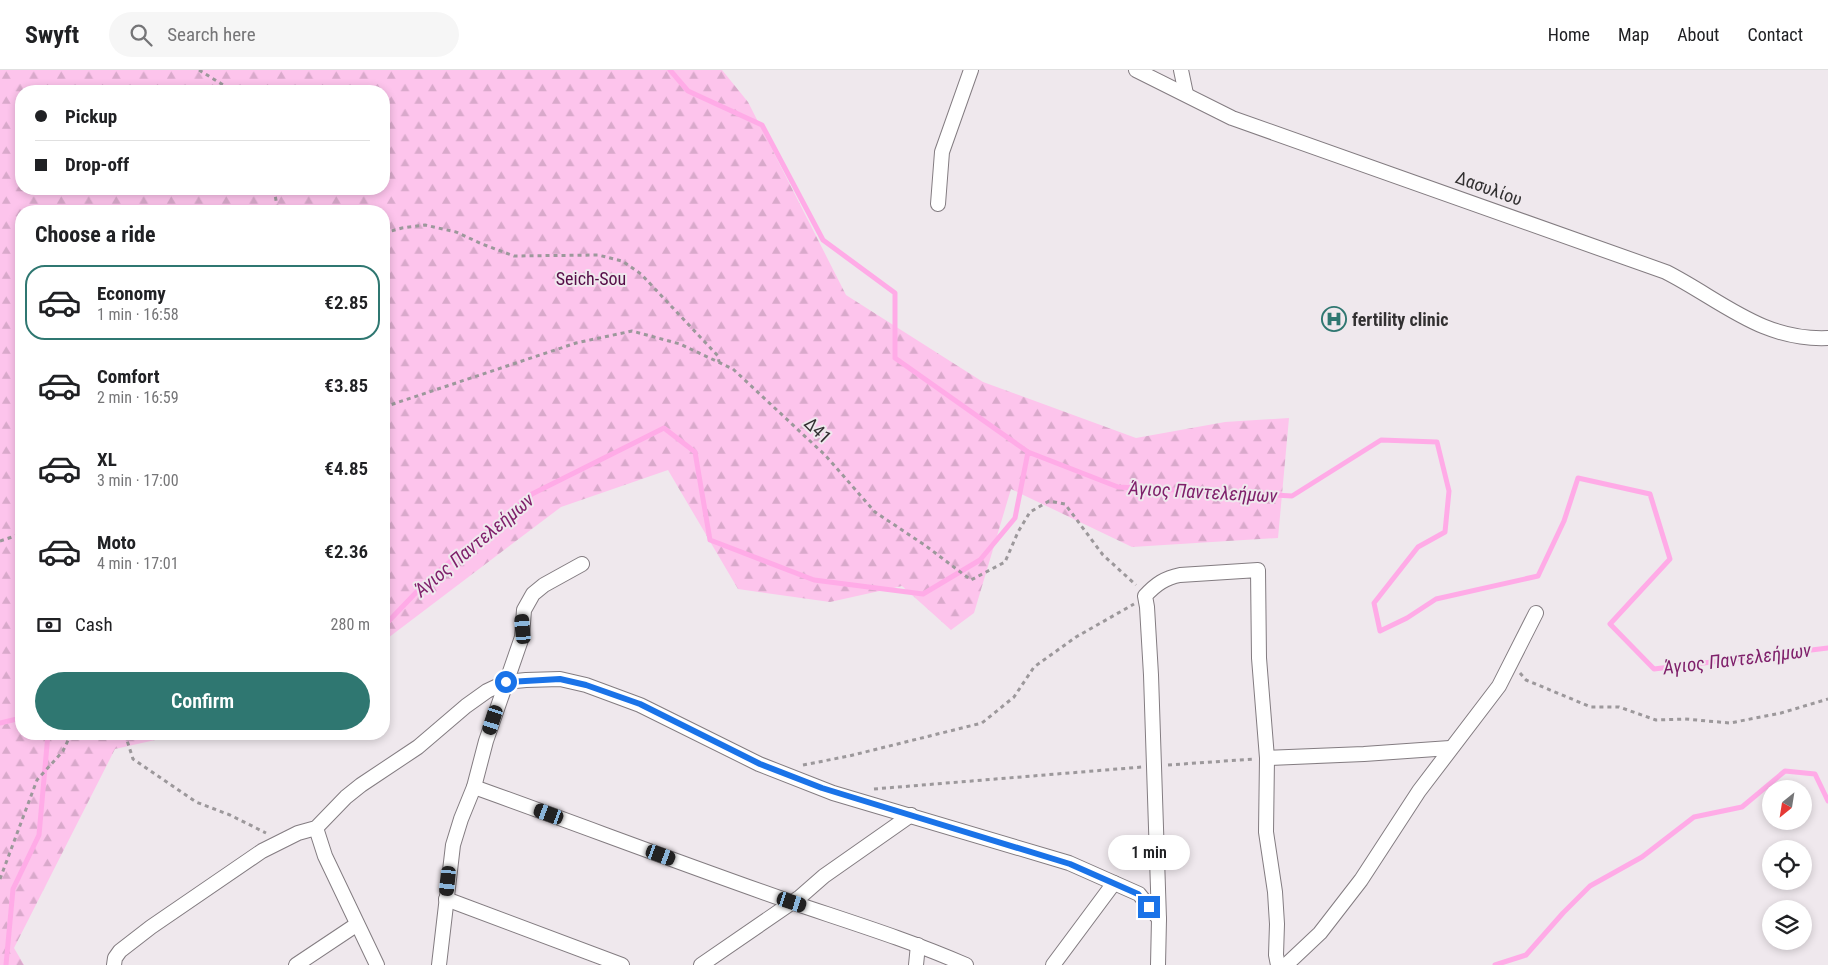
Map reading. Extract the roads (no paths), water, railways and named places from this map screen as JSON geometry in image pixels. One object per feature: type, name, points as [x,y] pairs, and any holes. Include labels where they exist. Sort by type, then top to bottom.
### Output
[{"type":"street","points":[[938,204],[942,152],[971,70]]},
{"type":"street","name":"Δασυλίου","points":[[1136,70],[1232,118],[1653,266],[1678,278],[1736,314],[1771,330],[1802,338],[1828,338]]},
{"type":"street","points":[[1181,70],[1186,94]]},
{"type":"street","points":[[439,965],[450,862],[456,832],[474,787],[486,741],[522,637],[522,618],[527,602],[544,585],[582,564]]},
{"type":"street","points":[[1158,965],[1159,919],[1148,607],[1145,596],[1158,583],[1180,575],[1258,570],[1259,658],[1267,758],[1266,832],[1277,908],[1276,955],[1278,965]]},
{"type":"street","points":[[1286,965],[1320,933],[1361,880],[1419,791],[1499,686],[1536,614]]},
{"type":"street","points":[[114,965],[115,958],[120,951],[143,933],[262,851],[281,840],[316,828],[346,797],[361,785],[418,747],[466,706],[487,692],[506,682],[560,679],[586,685],[640,704],[775,770],[833,793],[1070,864],[1138,894],[1159,919]]},
{"type":"street","points":[[1267,758],[1450,748]]},
{"type":"street","points":[[474,787],[792,902],[918,945],[966,965]]},
{"type":"street","points":[[701,965],[792,902],[824,876],[911,815]]},
{"type":"street","points":[[316,828],[324,856],[376,965]]},
{"type":"street","points":[[1053,965],[1114,883]]},
{"type":"street","points":[[446,899],[622,965]]},
{"type":"street","points":[[296,965],[356,925]]},
{"type":"street","points":[[916,965],[918,945]]},
{"type":"waterway","points":[[670,70],[688,91],[762,125],[823,240],[895,293],[895,358],[1028,452]]},
{"type":"waterway","name":"Άγιος Παντελεήμων","points":[[390,620],[428,580],[532,494],[664,428],[695,452],[710,540],[814,580],[923,594],[980,560],[1015,518],[1028,452],[1118,487],[1292,496],[1381,440],[1437,442],[1449,491],[1445,532],[1418,547],[1374,603],[1380,631],[1407,618],[1436,599],[1538,576],[1564,521],[1578,478],[1650,494],[1670,559],[1610,624],[1654,669],[1828,648]]},
{"type":"waterway","name":"Άγιος Παντελεήμων","points":[[0,723],[15,719]]},
{"type":"waterway","points":[[6,965],[13,889],[39,835],[47,740]]},
{"type":"waterway","points":[[1495,965],[1526,955],[1590,886],[1642,857],[1694,817],[1742,807],[1785,771],[1815,774],[1828,801]]},
{"type":"place","name":"fertility clinic","points":[[1334,319]]},
{"type":"park label","name":"Seich-Sou","points":[[591,278]]}]
